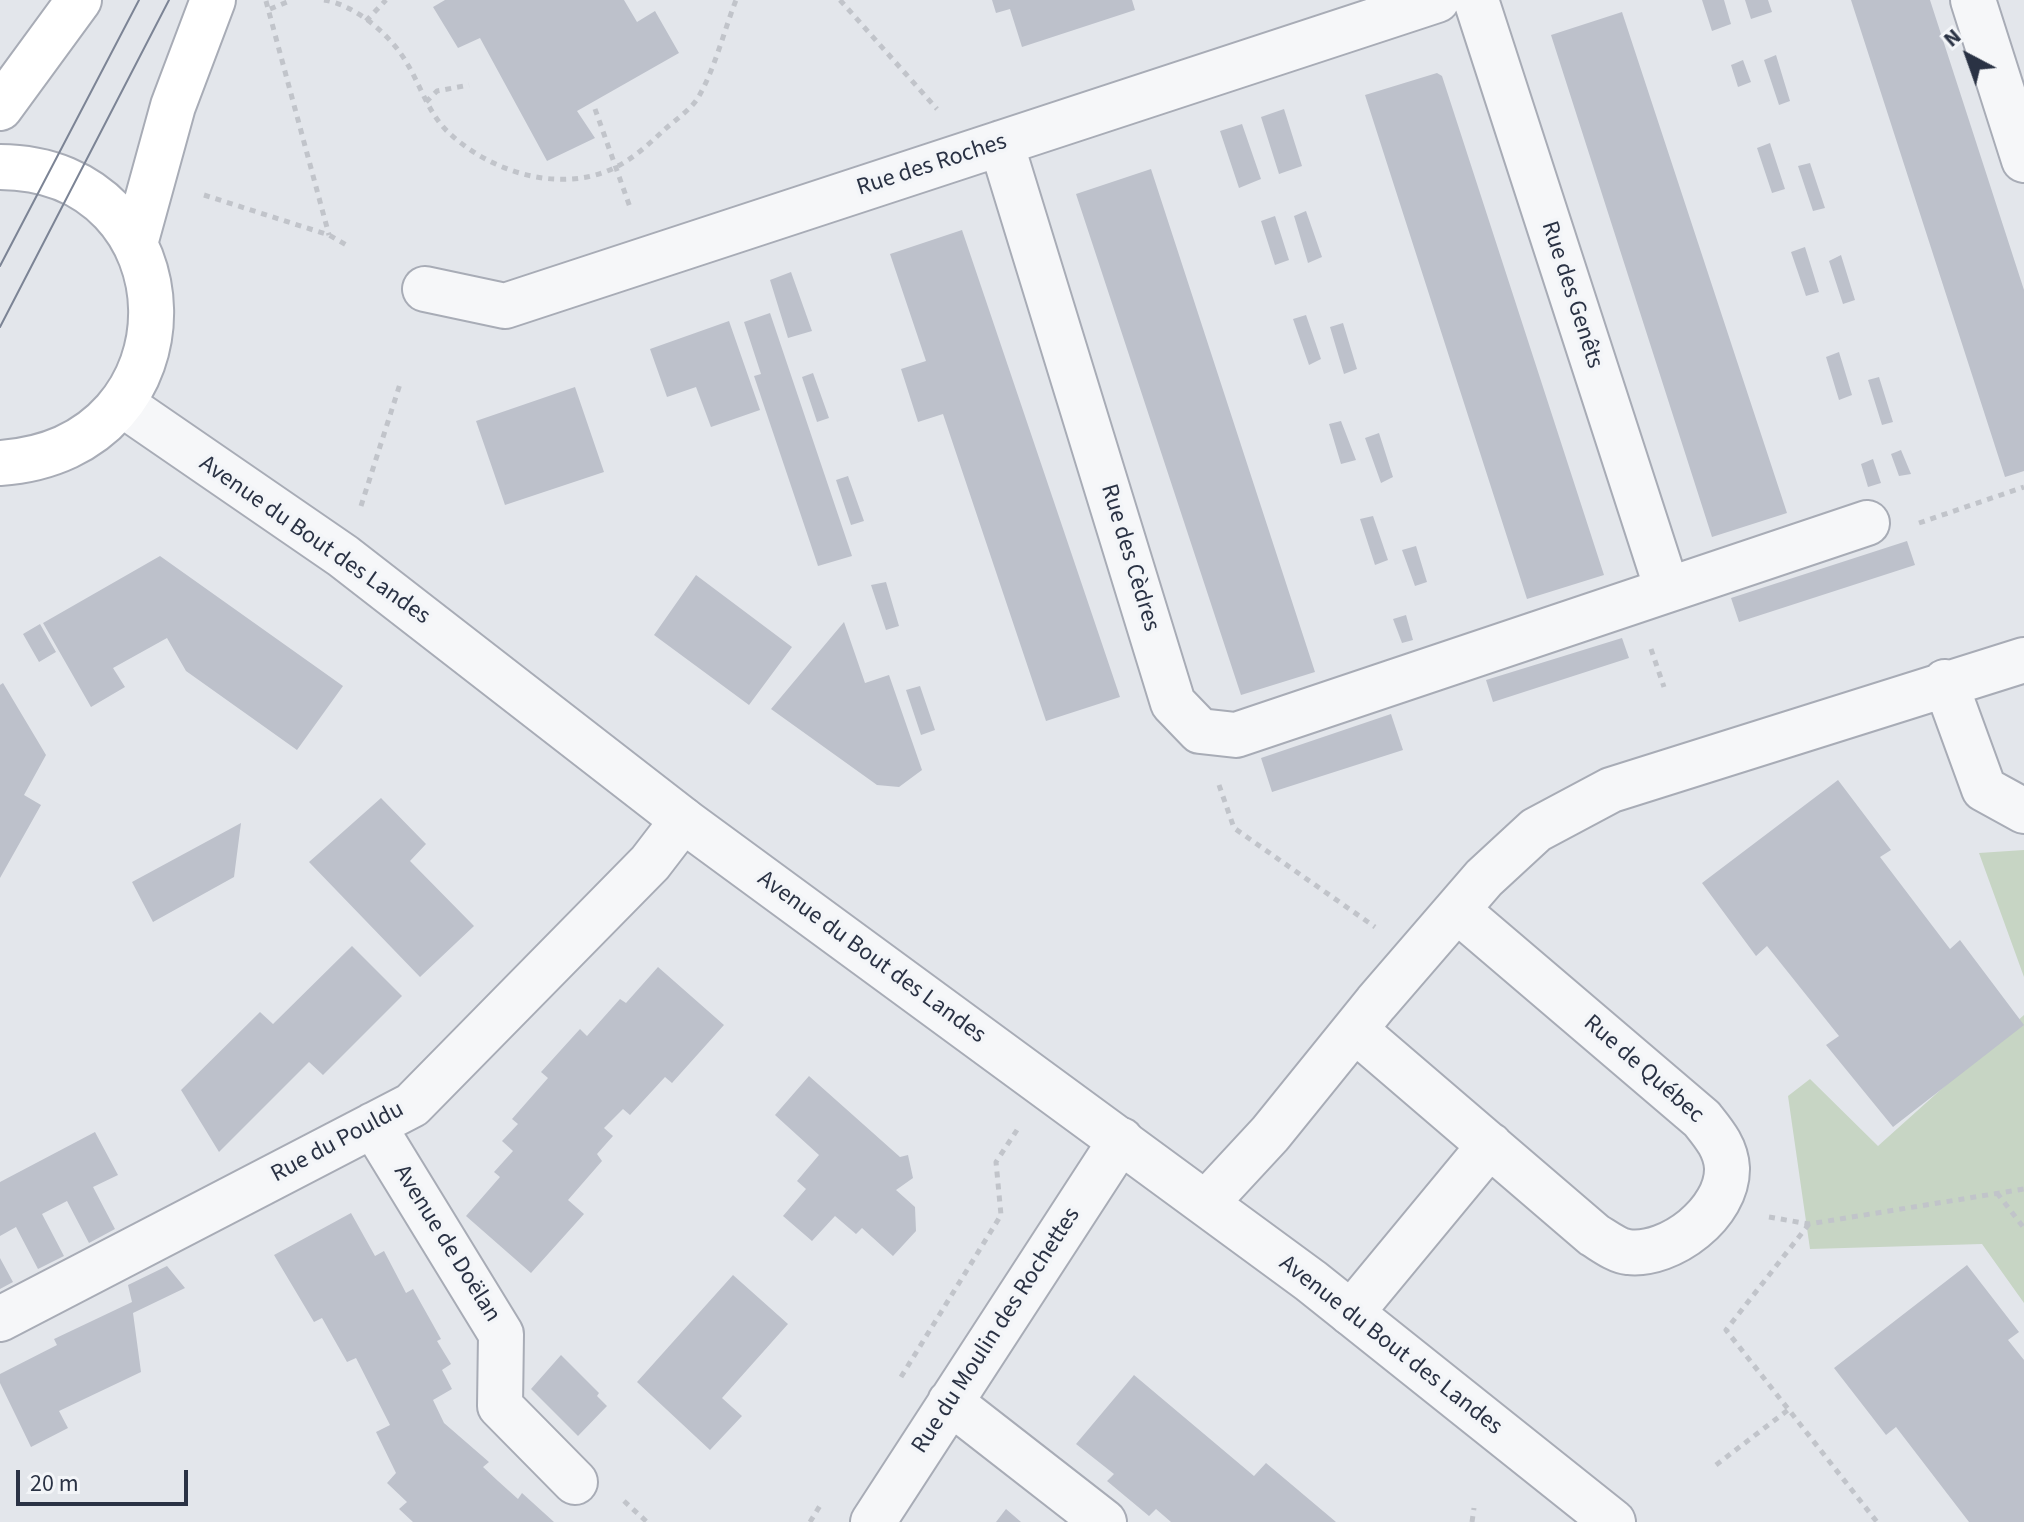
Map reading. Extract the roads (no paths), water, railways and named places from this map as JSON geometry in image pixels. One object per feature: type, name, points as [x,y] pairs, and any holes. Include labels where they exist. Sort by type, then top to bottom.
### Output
[{"type":"main road","points":[[0,108],[79,0]]},
{"type":"main road","points":[[135,244],[154,166],[213,0]]},
{"type":"main road","points":[[0,167],[37,170],[74,184],[109,209],[135,244],[152,298],[152,326],[147,354],[122,404],[86,437],[65,449],[6,467]]},
{"type":"street","name":"Rue des Roches","points":[[425,289],[505,306],[1437,0]]},
{"type":"street","name":"Rue des Genêts","points":[[1476,0],[1667,589]]},
{"type":"street","points":[[1973,0],[2024,160]]},
{"type":"street","name":"Rue des Cèdres","points":[[1001,143],[1173,703],[1200,731],[1236,735],[1667,589]]},
{"type":"street","name":"Avenue du Bout des Landes","points":[[122,404],[343,556],[683,820],[1206,1203],[1351,1313],[1613,1522]]},
{"type":"street","points":[[1667,589],[1867,523]]},
{"type":"street","points":[[1206,1203],[1270,1134],[1457,910],[1536,830],[1611,790],[1945,682],[2024,660]]},
{"type":"street","points":[[1945,682],[1984,789],[2024,811]]},
{"type":"street","name":"Rue du Pouldu","points":[[0,1319],[412,1105],[650,863],[683,820]]},
{"type":"street","name":"Rue de Québec","points":[[1355,1030],[1594,1235],[1626,1253],[1660,1249],[1691,1234],[1715,1206],[1727,1170],[1719,1140],[1702,1119],[1457,910]]},
{"type":"street","name":"Avenue de Doëlan","points":[[373,1125],[501,1334],[500,1406],[575,1482]]},
{"type":"street","name":"Rue du Moulin des Rochettes","points":[[873,1522],[1121,1140]]},
{"type":"street","points":[[1351,1313],[1490,1145]]},
{"type":"street","points":[[950,1402],[1104,1522]]},
{"type":"tram line","points":[[0,266],[139,0]]},
{"type":"tram line","points":[[0,327],[169,0]]}]
